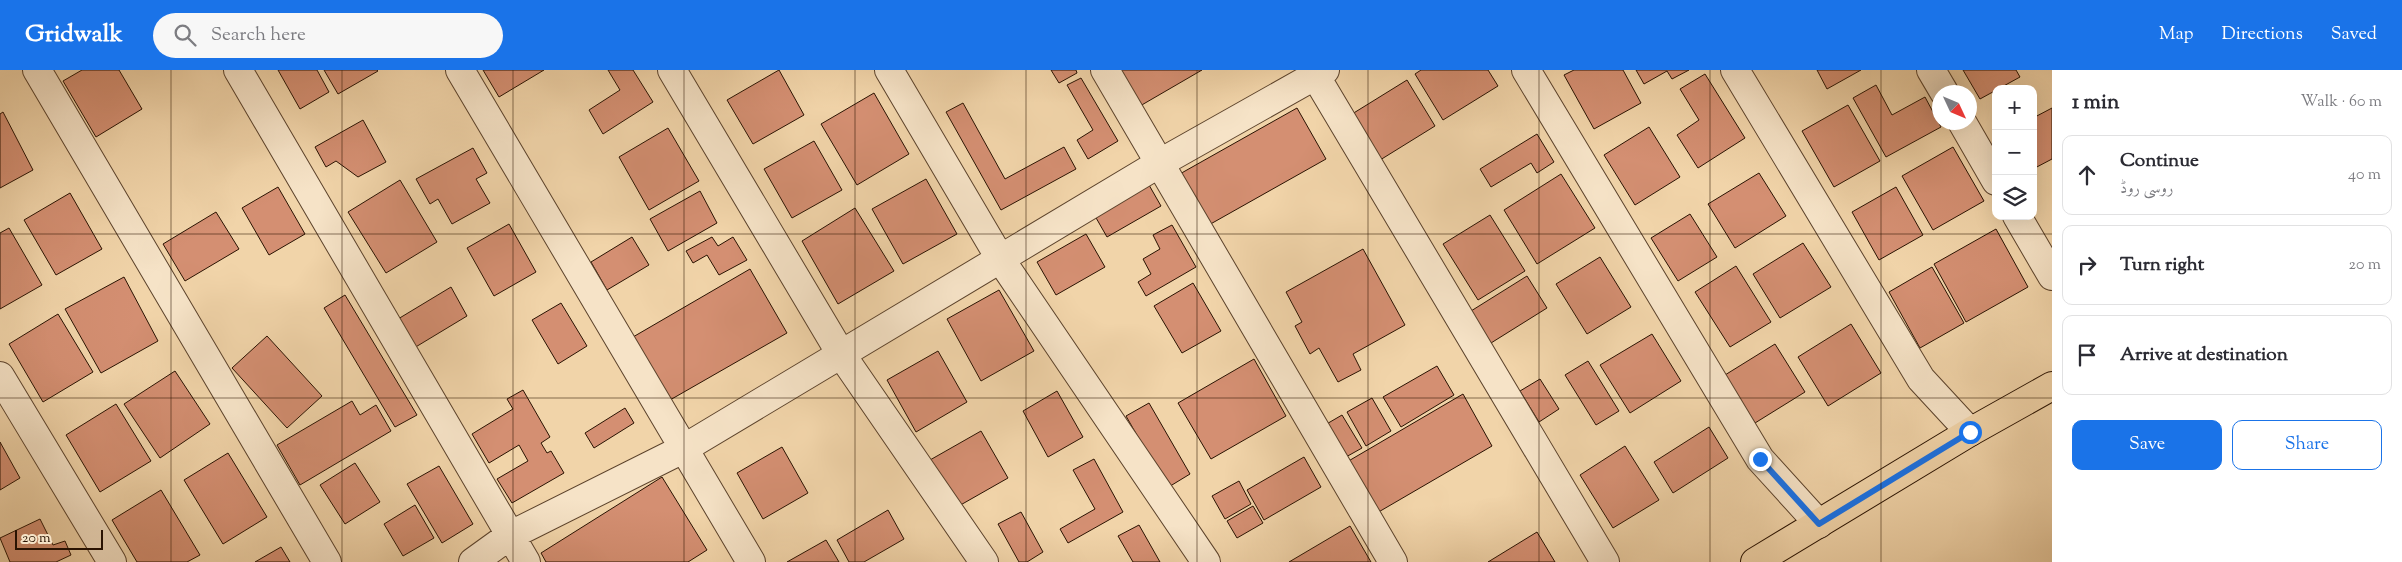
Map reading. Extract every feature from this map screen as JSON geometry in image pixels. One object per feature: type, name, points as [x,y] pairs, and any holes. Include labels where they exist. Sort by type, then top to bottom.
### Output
[{"type":"main road","points":[[1755,562],[1970,432],[2052,386]]},
{"type":"street","points":[[37,70],[327,562]]},
{"type":"street","points":[[238,70],[509,536],[526,562]]},
{"type":"street","points":[[460,70],[751,562]]},
{"type":"street","points":[[672,70],[841,354],[984,562]]},
{"type":"street","points":[[889,70],[1001,260],[1206,562]]},
{"type":"street","points":[[1105,70],[1393,562]]},
{"type":"street","points":[[1526,70],[1760,459],[1819,524]]},
{"type":"street","points":[[1734,70],[1921,379],[1970,432]]},
{"type":"street","points":[[1931,70],[1940,85]]},
{"type":"street","points":[[473,562],[509,536],[683,449],[1160,163],[1317,72],[1605,562]]},
{"type":"street","points":[[1967,130],[1993,175]]},
{"type":"street","points":[[2019,220],[2052,276]]},
{"type":"street","points":[[0,376],[112,562]]},
{"type":"building","points":[[82,70],[119,70],[142,109],[96,137],[63,81]]},
{"type":"building","points":[[278,70],[317,70],[329,92],[300,109]]},
{"type":"building","points":[[324,70],[377,70],[378,71],[338,94]]},
{"type":"building","points":[[483,70],[544,70],[499,97]]},
{"type":"building","points":[[608,70],[633,70],[653,102],[603,134],[589,110],[620,90]]},
{"type":"building","points":[[779,70],[804,115],[753,144],[727,100]]},
{"type":"building","points":[[1051,70],[1076,70],[1077,73],[1059,83]]},
{"type":"building","points":[[1120,70],[1202,70],[1140,106]]},
{"type":"building","points":[[1421,70],[1488,70],[1498,86],[1443,120],[1415,74]]},
{"type":"building","points":[[1574,70],[1623,70],[1641,103],[1594,129],[1564,75]]},
{"type":"building","points":[[1636,70],[1689,70],[1672,79],[1667,71],[1644,84]]},
{"type":"building","points":[[1817,70],[1861,70],[1827,89]]},
{"type":"building","points":[[1963,70],[2016,70],[2020,77],[2005,85],[1992,85],[1992,92],[1980,99],[1977,94],[1977,85],[1972,85]]},
{"type":"building","points":[[1705,74],[1745,138],[1698,168],[1677,135],[1699,120],[1680,89]]},
{"type":"building","points":[[1081,78],[1118,141],[1088,159],[1077,140],[1093,130],[1067,85]]},
{"type":"building","points":[[1407,80],[1435,126],[1372,165],[1344,119]]},
{"type":"building","points":[[1876,85],[1892,115],[1925,97],[1932,110],[1932,130],[1936,130],[1886,157],[1853,98]]},
{"type":"building","points":[[874,93],[909,154],[857,185],[821,124]]},
{"type":"building","points":[[963,103],[1005,179],[1064,147],[1076,169],[1001,210],[946,112]]},
{"type":"building","points":[[1848,105],[1880,161],[1834,187],[1802,131]]},
{"type":"building","points":[[1297,108],[1326,159],[1207,226],[1178,175]]},
{"type":"building","points":[[2052,108],[2052,159],[2037,167],[2037,130],[2037,116]]},
{"type":"building","points":[[3,112],[33,170],[0,188],[0,114]]},
{"type":"building","points":[[363,120],[386,162],[358,177],[336,161],[326,167],[315,147]]},
{"type":"building","points":[[1649,127],[1680,177],[1635,205],[1604,155]]},
{"type":"building","points":[[668,128],[699,181],[649,210],[619,157]]},
{"type":"building","points":[[1537,134],[1554,162],[1537,173],[1531,163],[1491,187],[1480,169]]},
{"type":"building","points":[[814,141],[842,190],[792,218],[764,169]]},
{"type":"building","points":[[1953,147],[1984,201],[1933,230],[1902,176]]},
{"type":"building","points":[[473,148],[487,173],[476,179],[490,203],[452,224],[438,199],[430,204],[416,179]]},
{"type":"building","points":[[1759,173],[1786,216],[1735,248],[1708,204]]},
{"type":"building","points":[[1561,174],[1595,228],[1537,264],[1504,210]]},
{"type":"building","points":[[926,179],[957,234],[903,264],[872,209]]},
{"type":"building","points":[[400,180],[437,242],[386,273],[348,212]]},
{"type":"building","points":[[1149,185],[1161,206],[1107,237],[1095,216]]},
{"type":"building","points":[[278,187],[305,234],[269,255],[242,208]]},
{"type":"building","points":[[1896,187],[1923,235],[1879,260],[1852,212]]},
{"type":"building","points":[[700,191],[717,223],[668,251],[650,219]]},
{"type":"building","points":[[70,193],[102,249],[56,275],[24,220]]},
{"type":"building","points":[[855,208],[894,271],[838,304],[802,241]]},
{"type":"building","points":[[216,212],[239,249],[185,281],[163,244]]},
{"type":"building","points":[[1690,214],[1717,257],[1678,281],[1651,238]]},
{"type":"building","points":[[1490,215],[1525,271],[1478,300],[1443,244]]},
{"type":"building","points":[[509,224],[536,272],[494,296],[467,248]]},
{"type":"building","points":[[1172,225],[1196,267],[1146,296],[1138,282],[1151,274],[1143,259],[1160,249],[1153,235]]},
{"type":"building","points":[[9,228],[42,285],[0,309],[0,233]]},
{"type":"building","points":[[1996,229],[2028,287],[1966,322],[1934,264]]},
{"type":"building","points":[[1086,234],[1105,267],[1056,295],[1037,262]]},
{"type":"building","points":[[632,237],[649,265],[607,290],[591,262]]},
{"type":"building","points":[[712,237],[718,246],[733,237],[747,260],[719,275],[707,255],[693,263],[686,251]]},
{"type":"building","points":[[1803,243],[1831,287],[1780,318],[1753,274]]},
{"type":"building","points":[[1363,249],[1405,325],[1353,354],[1361,370],[1338,382],[1319,348],[1310,354],[1295,326],[1302,322],[1286,292]]},
{"type":"building","points":[[1600,257],[1631,307],[1587,334],[1556,284]]},
{"type":"building","points":[[1736,266],[1771,322],[1730,347],[1695,292]]},
{"type":"building","points":[[1932,267],[1964,323],[1920,348],[1889,292]]},
{"type":"building","points":[[750,269],[787,333],[670,400],[633,337]]},
{"type":"building","points":[[1527,276],[1547,308],[1491,343],[1471,311]]},
{"type":"building","points":[[124,277],[158,341],[101,373],[65,309]]},
{"type":"building","points":[[1193,283],[1221,331],[1182,353],[1154,306]]},
{"type":"building","points":[[451,287],[467,316],[414,348],[398,319]]},
{"type":"building","points":[[999,290],[1034,351],[981,381],[947,319]]},
{"type":"building","points":[[345,295],[417,415],[395,427],[324,308]]},
{"type":"building","points":[[561,303],[587,346],[558,364],[532,320]]},
{"type":"building","points":[[58,314],[93,372],[43,402],[9,344]]},
{"type":"building","points":[[1851,324],[1881,373],[1828,406],[1798,357]]},
{"type":"building","points":[[1652,334],[1681,381],[1630,413],[1600,365]]},
{"type":"building","points":[[267,336],[322,396],[287,428],[232,368]]},
{"type":"building","points":[[1775,344],[1805,392],[1755,423],[1725,375]]},
{"type":"building","points":[[938,351],[967,402],[916,432],[887,380]]},
{"type":"building","points":[[1254,359],[1286,416],[1211,459],[1178,403]]},
{"type":"building","points":[[1588,361],[1619,411],[1596,425],[1565,375]]},
{"type":"building","points":[[1437,366],[1454,395],[1401,427],[1383,397]]},
{"type":"building","points":[[175,371],[210,424],[160,458],[124,404]]},
{"type":"building","points":[[1540,379],[1559,409],[1539,422],[1520,391]]},
{"type":"building","points":[[523,390],[550,437],[541,443],[547,453],[551,451],[564,473],[512,503],[497,479],[528,461],[519,445],[489,463],[472,434],[513,409],[507,399]]},
{"type":"building","points":[[1057,391],[1083,437],[1048,457],[1023,411]]},
{"type":"building","points":[[1463,394],[1492,446],[1370,517],[1340,466]]},
{"type":"building","points":[[1372,398],[1391,431],[1366,446],[1347,412]]},
{"type":"building","points":[[352,401],[360,415],[376,405],[391,431],[300,485],[277,445]]},
{"type":"building","points":[[1149,403],[1190,474],[1167,488],[1126,416]]},
{"type":"building","points":[[116,404],[151,461],[100,492],[66,435]]},
{"type":"building","points":[[625,408],[634,423],[594,448],[585,433]]},
{"type":"building","points":[[1342,415],[1362,448],[1337,462],[1318,429]]},
{"type":"building","points":[[1709,427],[1728,458],[1673,493],[1654,462]]},
{"type":"building","points":[[981,431],[1008,478],[957,507],[930,460]]},
{"type":"building","points":[[0,442],[20,478],[0,490]]},
{"type":"building","points":[[1625,446],[1659,500],[1613,528],[1580,475]]},
{"type":"building","points":[[782,447],[808,493],[763,519],[737,473]]},
{"type":"building","points":[[228,453],[267,517],[223,544],[184,480]]},
{"type":"building","points":[[1304,457],[1321,487],[1264,520],[1247,490]]},
{"type":"building","points":[[1094,459],[1123,512],[1068,543],[1060,529],[1095,509],[1073,470]]},
{"type":"building","points":[[355,463],[380,502],[345,524],[320,485]]},
{"type":"building","points":[[439,466],[473,524],[442,543],[407,484]]},
{"type":"building","points":[[662,477],[707,550],[688,562],[546,562],[541,553]]},
{"type":"building","points":[[1239,481],[1251,504],[1225,519],[1212,496]]},
{"type":"building","points":[[161,490],[200,555],[187,562],[137,562],[112,520]]},
{"type":"building","points":[[415,505],[434,538],[403,556],[384,524]]},
{"type":"building","points":[[1253,506],[1263,523],[1237,538],[1227,521]]},
{"type":"building","points":[[888,510],[904,539],[864,562],[849,562],[837,540]]},
{"type":"building","points":[[1021,512],[1043,552],[1027,562],[1019,562],[998,524]]},
{"type":"building","points":[[40,519],[53,545],[65,541],[71,555],[56,562],[10,562],[0,538]]},
{"type":"building","points":[[1139,525],[1160,562],[1133,562],[1118,536]]},
{"type":"building","points":[[1350,526],[1371,562],[1289,562]]},
{"type":"building","points":[[1537,532],[1555,562],[1488,562]]},
{"type":"building","points":[[826,540],[839,562],[787,562]]},
{"type":"building","points":[[281,547],[290,562],[255,562]]},
{"type":"route","points":[[1760,459],[1819,524],[1970,432]]}]
